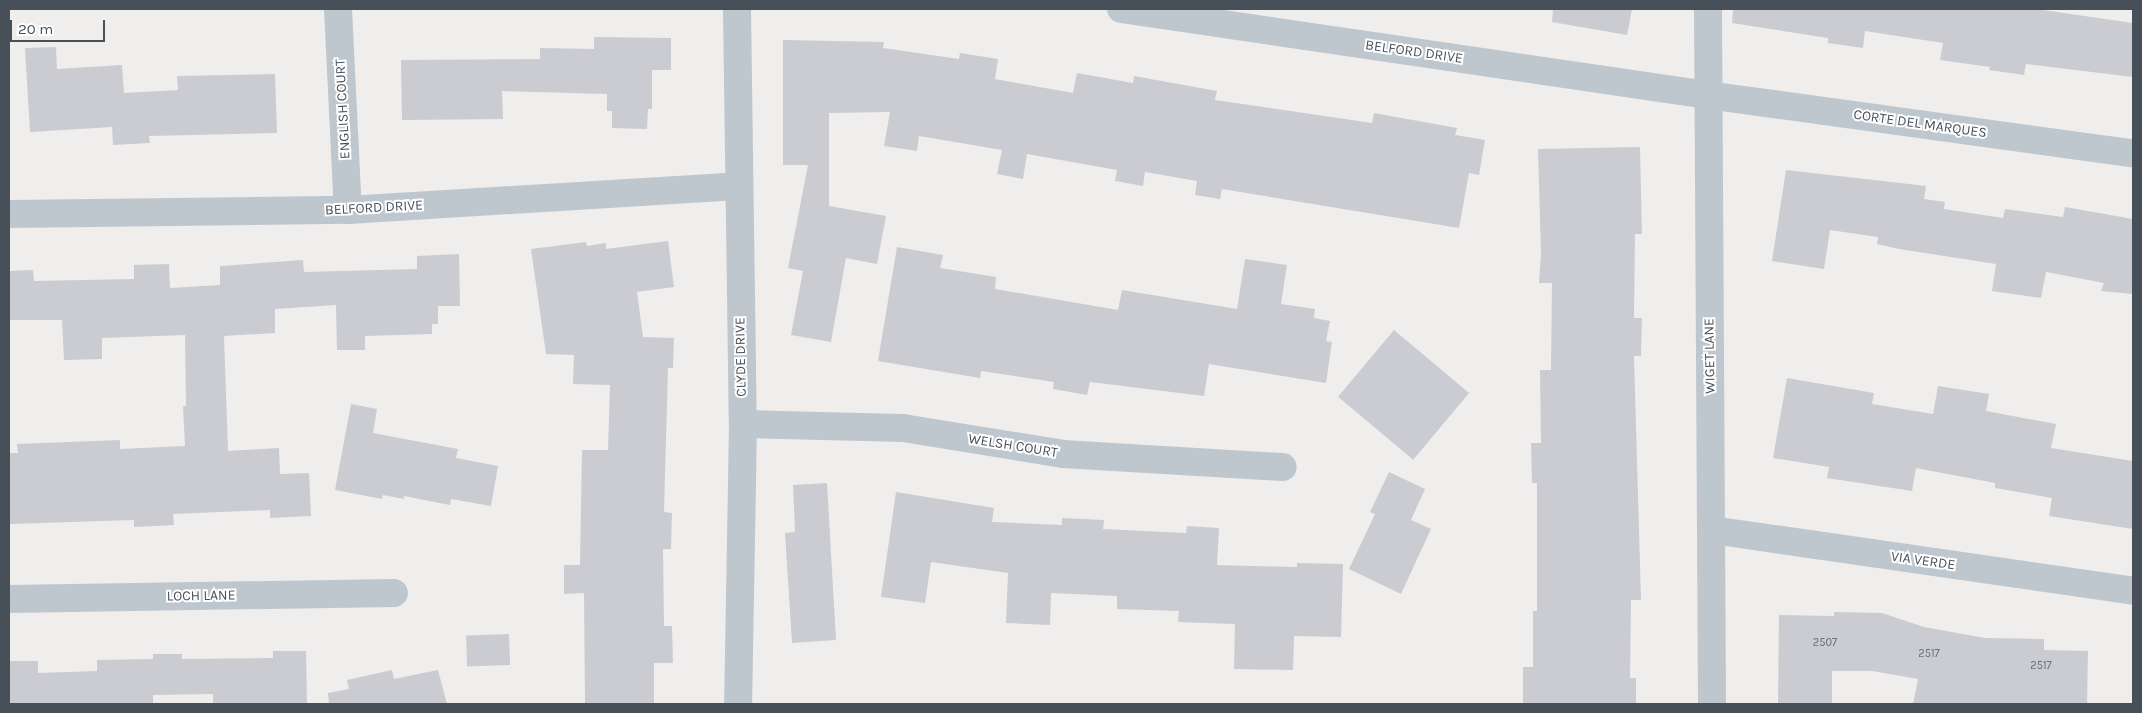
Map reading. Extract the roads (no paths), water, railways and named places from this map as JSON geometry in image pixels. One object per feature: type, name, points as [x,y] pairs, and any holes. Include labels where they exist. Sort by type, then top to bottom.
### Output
[{"type":"street","name":"ENGLISH COURT","points":[[338,9],[348,210]]},
{"type":"street","name":"CLYDE DRIVE","points":[[737,9],[738,186],[743,424],[738,704]]},
{"type":"street","name":"BELFORD DRIVE","points":[[1121,9],[1707,95]]},
{"type":"street","name":"WIGET LANE","points":[[1708,9],[1712,704]]},
{"type":"street","name":"CORTE DEL MARQUES","points":[[1707,95],[2133,153]]},
{"type":"street","name":"BELFORD DRIVE","points":[[9,214],[348,210],[738,186]]},
{"type":"street","name":"WELSH COURT","points":[[743,424],[903,428],[1063,454],[1283,467]]},
{"type":"street","name":"VIA VERDE","points":[[1712,530],[2133,591]]},
{"type":"street","name":"LOCH LANE","points":[[9,599],[394,593]]}]
